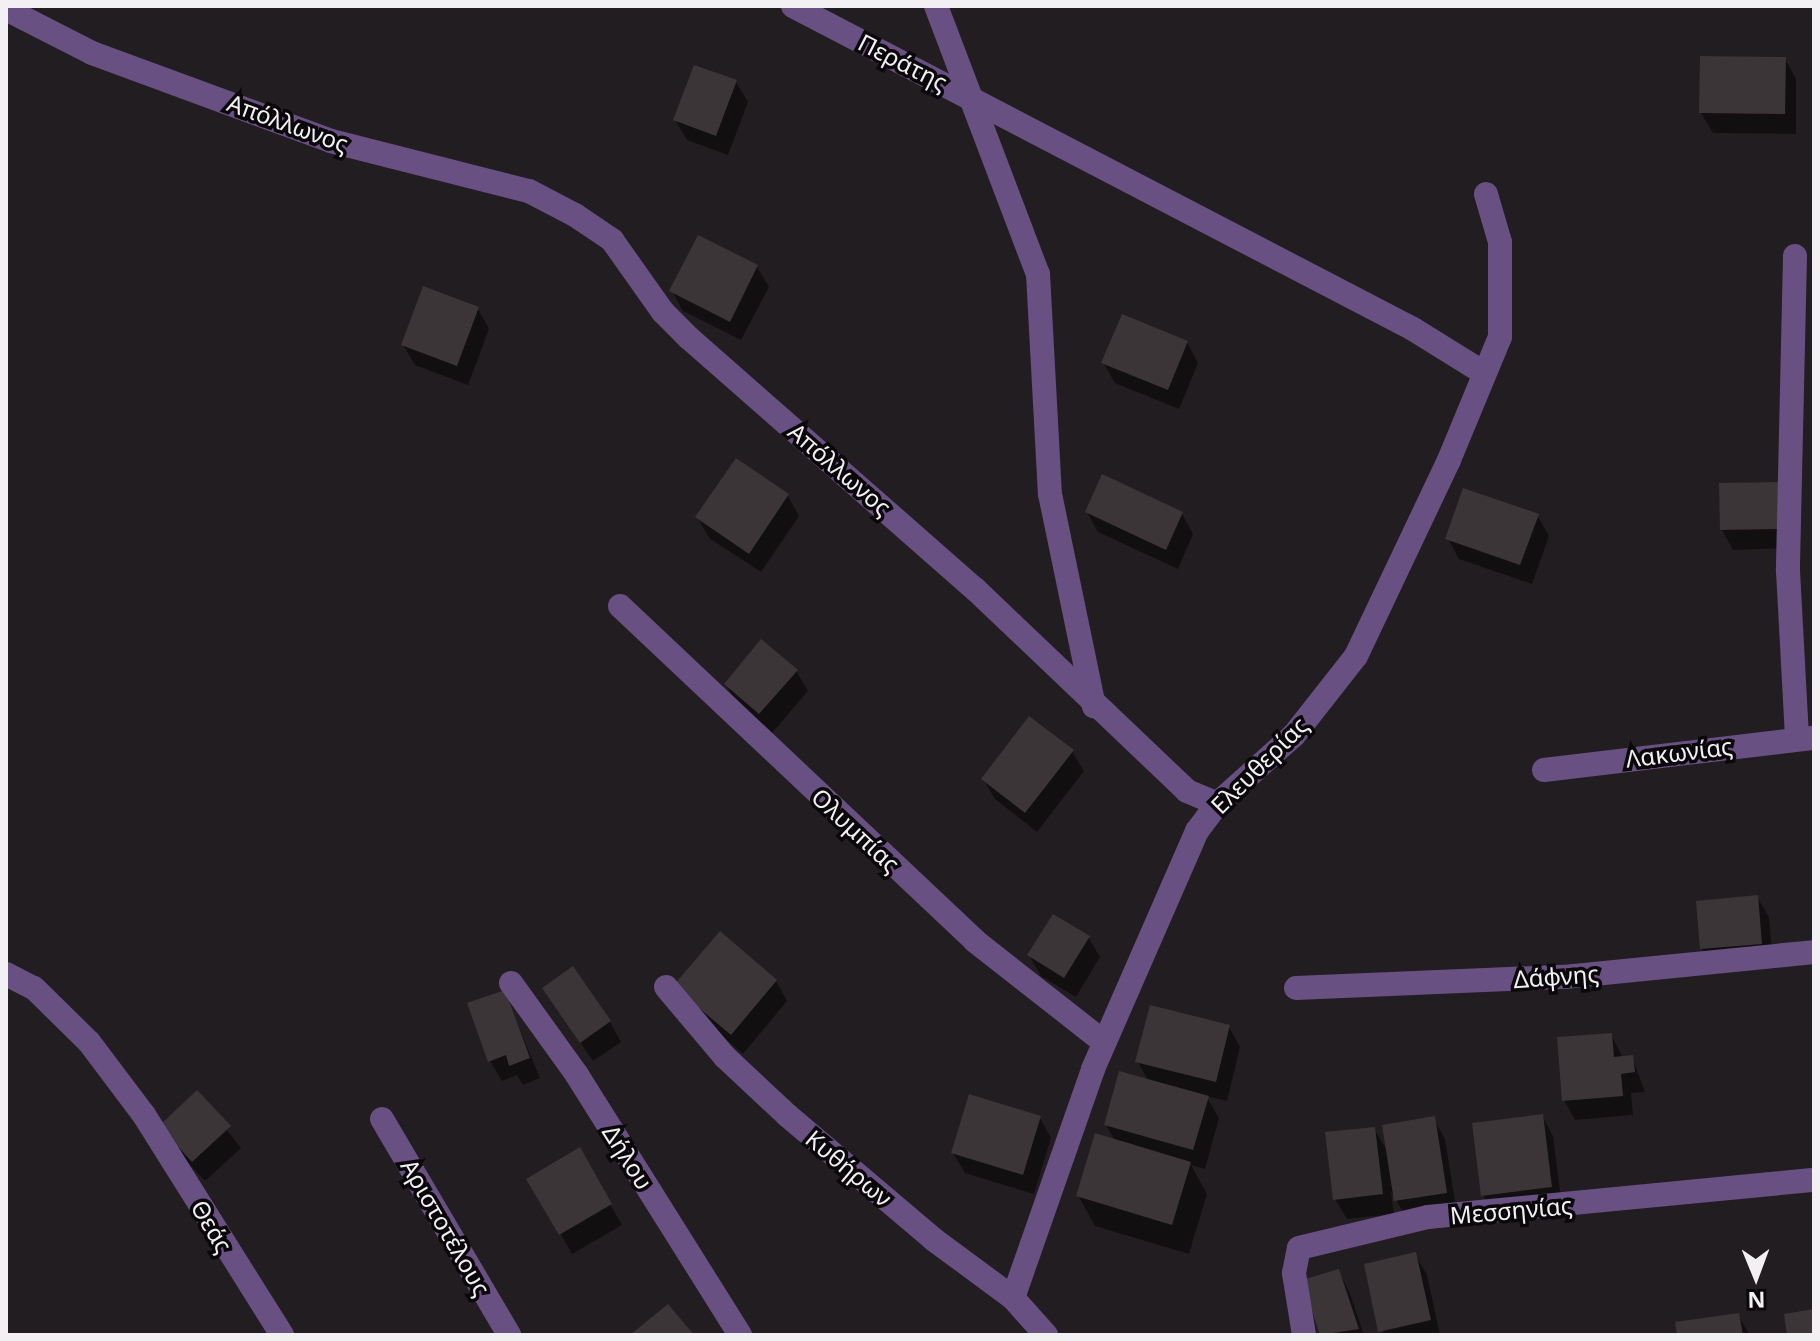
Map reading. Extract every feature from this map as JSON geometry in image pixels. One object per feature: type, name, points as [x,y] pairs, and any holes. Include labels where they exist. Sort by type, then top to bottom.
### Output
[{"type":"street","name":"Περάτης","points":[[793,6],[1413,329],[1484,373]]},
{"type":"street","points":[[936,6],[1038,274],[1050,494],[1094,706]]},
{"type":"street","name":"Απόλλωνος","points":[[6,9],[92,53],[331,141],[529,191],[575,215],[612,240],[663,312],[689,338],[975,589],[1094,706],[1187,791],[1217,804]]},
{"type":"street","name":"Ελευθερίας","points":[[1013,1298],[1104,1042],[1197,831],[1217,804],[1294,735],[1356,656],[1405,562],[1500,337],[1500,242],[1486,194]]},
{"type":"street","points":[[1795,256],[1788,571],[1806,738]]},
{"type":"street","name":"Ολυμπίας","points":[[620,606],[975,941],[1104,1042]]},
{"type":"street","name":"Λακωνίας","points":[[1544,770],[1806,738]]},
{"type":"street","name":"Δάφνης","points":[[1296,988],[1564,977],[1814,952]]},
{"type":"street","name":"Θεάς","points":[[6,974],[34,988],[89,1042],[144,1115],[282,1335]]},
{"type":"street","name":"Δήλου","points":[[511,983],[577,1075],[740,1335]]},
{"type":"street","name":"Κυθήρων","points":[[666,987],[725,1057],[787,1115],[933,1239],[1013,1298],[1046,1335]]},
{"type":"street","name":"Αριστοτέλους","points":[[382,1119],[509,1335]]},
{"type":"street","name":"Μεσσηνίας","points":[[1304,1335],[1294,1273],[1299,1248],[1428,1217],[1814,1180]]},
{"type":"building","points":[[1700,56],[1786,57],[1785,114],[1699,113]]},
{"type":"building","points":[[694,65],[737,80],[716,136],[673,120]]},
{"type":"building","points":[[698,235],[758,265],[730,322],[669,291]]},
{"type":"building","points":[[423,286],[479,307],[457,366],[401,345]]},
{"type":"building","points":[[1122,314],[1188,341],[1168,390],[1101,363]]},
{"type":"building","points":[[736,458],[789,494],[749,554],[695,517]]},
{"type":"building","points":[[1102,474],[1183,512],[1166,550],[1085,512]]},
{"type":"building","points":[[1779,482],[1779,529],[1720,530],[1719,483]]},
{"type":"building","points":[[1463,488],[1539,514],[1520,565],[1445,539]]},
{"type":"building","points":[[761,639],[798,670],[759,714],[724,684]]},
{"type":"building","points":[[1029,716],[1074,750],[1025,813],[981,779]]},
{"type":"building","points":[[1758,895],[1762,944],[1700,949],[1696,901]]},
{"type":"building","points":[[1053,914],[1090,936],[1064,978],[1027,955]]},
{"type":"building","points":[[720,931],[777,980],[731,1035],[673,986]]},
{"type":"building","points":[[573,966],[611,1021],[580,1043],[542,988]]},
{"type":"building","points":[[505,990],[530,1058],[509,1066],[506,1055],[488,1062],[467,1003]]},
{"type":"building","points":[[1150,1005],[1230,1025],[1216,1082],[1135,1062]]},
{"type":"building","points":[[1612,1033],[1614,1057],[1633,1055],[1635,1072],[1621,1074],[1623,1096],[1562,1101],[1557,1037]]},
{"type":"building","points":[[1119,1071],[1209,1096],[1193,1150],[1104,1125]]},
{"type":"building","points":[[197,1090],[231,1126],[192,1162],[159,1126]]},
{"type":"building","points":[[969,1094],[1041,1116],[1023,1175],[951,1153]]},
{"type":"building","points":[[1543,1114],[1552,1187],[1481,1196],[1472,1123]]},
{"type":"building","points":[[1435,1116],[1447,1193],[1394,1201],[1382,1125]]},
{"type":"building","points":[[1375,1127],[1383,1194],[1333,1200],[1325,1132]]},
{"type":"building","points":[[1095,1133],[1191,1162],[1172,1225],[1076,1196]]},
{"type":"building","points":[[580,1147],[612,1204],[559,1235],[526,1179]]},
{"type":"building","points":[[1416,1252],[1431,1320],[1378,1332],[1364,1264]]},
{"type":"building","points":[[1339,1269],[1359,1329],[1320,1335],[1302,1280]]},
{"type":"building","points":[[668,1304],[694,1335],[630,1335]]},
{"type":"building","points":[[1814,1309],[1814,1335],[1787,1335],[1784,1314]]},
{"type":"building","points":[[1739,1313],[1743,1335],[1677,1335],[1675,1322]]}]
